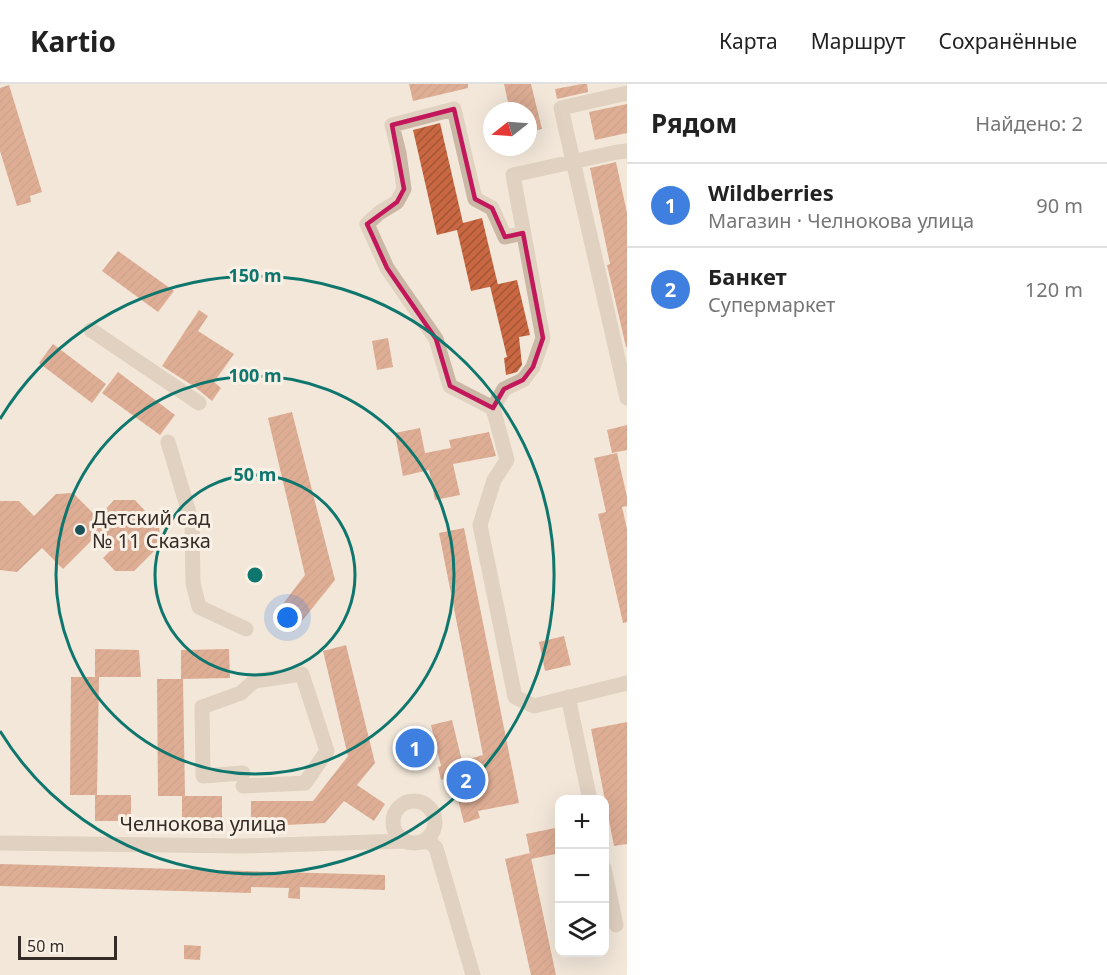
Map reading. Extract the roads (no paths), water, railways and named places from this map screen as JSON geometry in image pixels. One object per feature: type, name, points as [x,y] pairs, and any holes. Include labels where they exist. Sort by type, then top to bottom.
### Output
[{"type":"street","points":[[627,93],[561,108],[627,398]]},
{"type":"street","points":[[493,408],[450,386],[436,339],[387,268],[367,224],[397,202],[404,189],[392,125],[454,109],[475,199],[492,208],[505,237],[524,233]]},
{"type":"street","points":[[627,151],[513,174],[543,338],[533,367],[523,380],[504,389],[493,408],[507,460],[494,480],[480,525],[515,697],[534,706],[627,683]]},
{"type":"street","points":[[91,330],[199,403]]},
{"type":"street","points":[[168,442],[192,523],[193,583],[199,607],[246,629]]},
{"type":"street","points":[[302,674],[327,751],[305,783],[243,780],[202,776],[202,707],[241,693],[254,681],[302,674]]},
{"type":"street","points":[[568,697],[589,795]]},
{"type":"street","name":"Челнокова улица","points":[[0,843],[242,846],[430,842],[436,848],[474,975]]},
{"type":"street","points":[[609,892],[616,925]]},
{"type":"place","name":"Детский сад № 11 Сказка","points":[[80,530]]},
{"type":"place","name":"Wildberries","points":[[415,748]]},
{"type":"place","name":"Банкет","points":[[466,780]]}]
